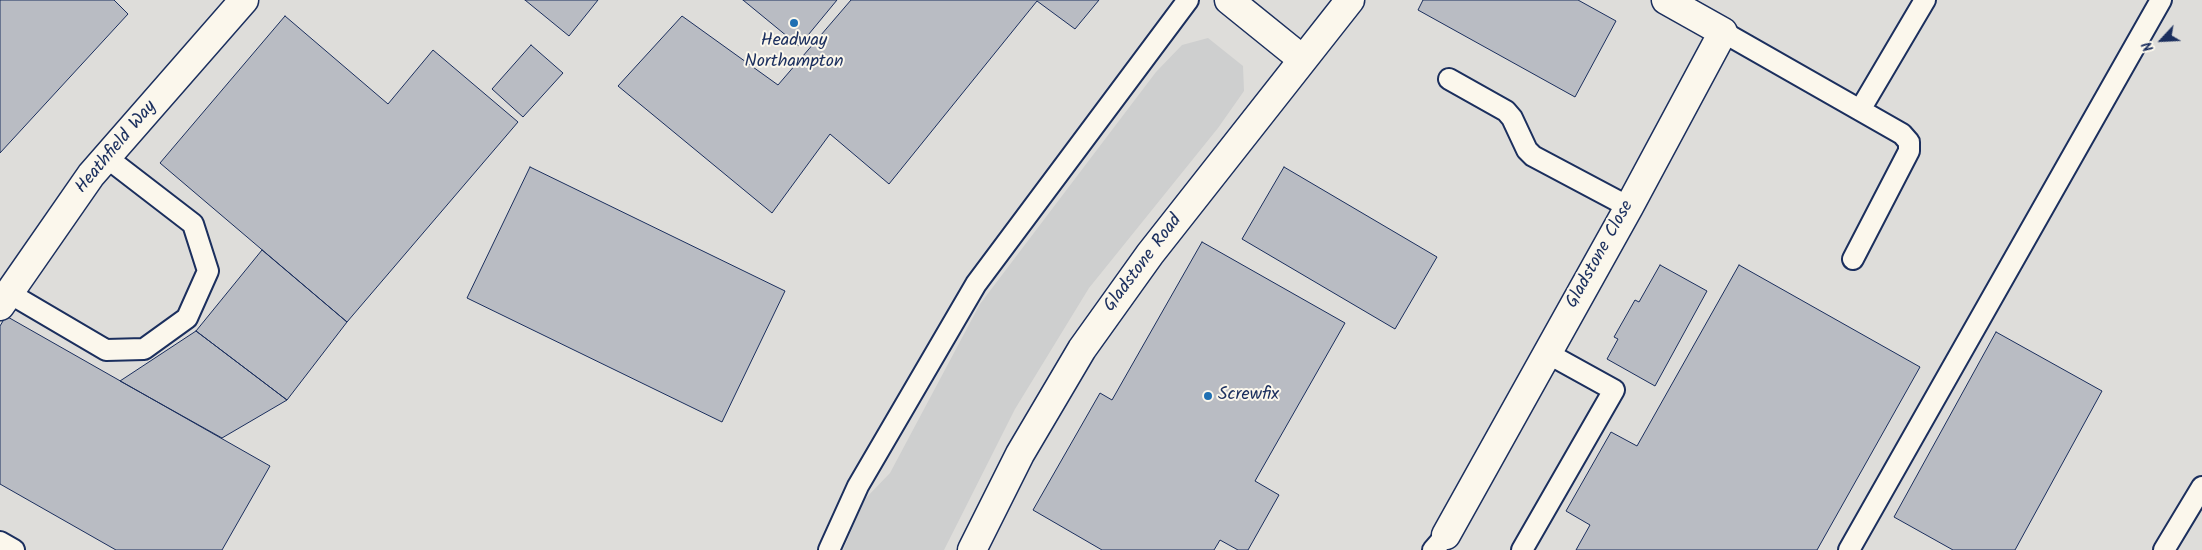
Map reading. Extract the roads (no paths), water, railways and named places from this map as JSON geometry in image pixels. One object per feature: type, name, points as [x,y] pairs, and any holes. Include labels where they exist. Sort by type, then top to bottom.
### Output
[{"type":"street","name":"Heathfield Way","points":[[5,299],[91,175],[244,0]]},
{"type":"street","points":[[1230,0],[1302,58]]},
{"type":"street","name":"Gladstone Road","points":[[972,550],[1020,454],[1082,348],[1150,254],[1302,58],[1350,0]]},
{"type":"street","points":[[1666,0],[1723,32]]},
{"type":"street","name":"Gladstone Close","points":[[1440,542],[1629,207],[1723,32]]},
{"type":"lane","points":[[829,550],[858,486],[976,284],[1188,0]]},
{"type":"lane","points":[[1860,110],[1925,0]]},
{"type":"lane","points":[[1850,550],[2161,0]]},
{"type":"lane","points":[[1723,32],[1902,134],[1909,142],[1909,151],[1853,258]]},
{"type":"lane","points":[[1449,79],[1506,111],[1516,126],[1527,150],[1533,156],[1629,207]]},
{"type":"lane","points":[[5,299],[106,350],[144,350],[187,318],[208,271],[192,224],[106,157]]},
{"type":"lane","points":[[1522,550],[1614,390],[1547,354]]},
{"type":"lane","points":[[2164,550],[2202,488]]},
{"type":"lane","points":[[0,542],[14,550]]},
{"type":"place","name":"Headway Northampton","points":[[794,23]]},
{"type":"place","name":"Screwfix","points":[[1208,396]]}]
